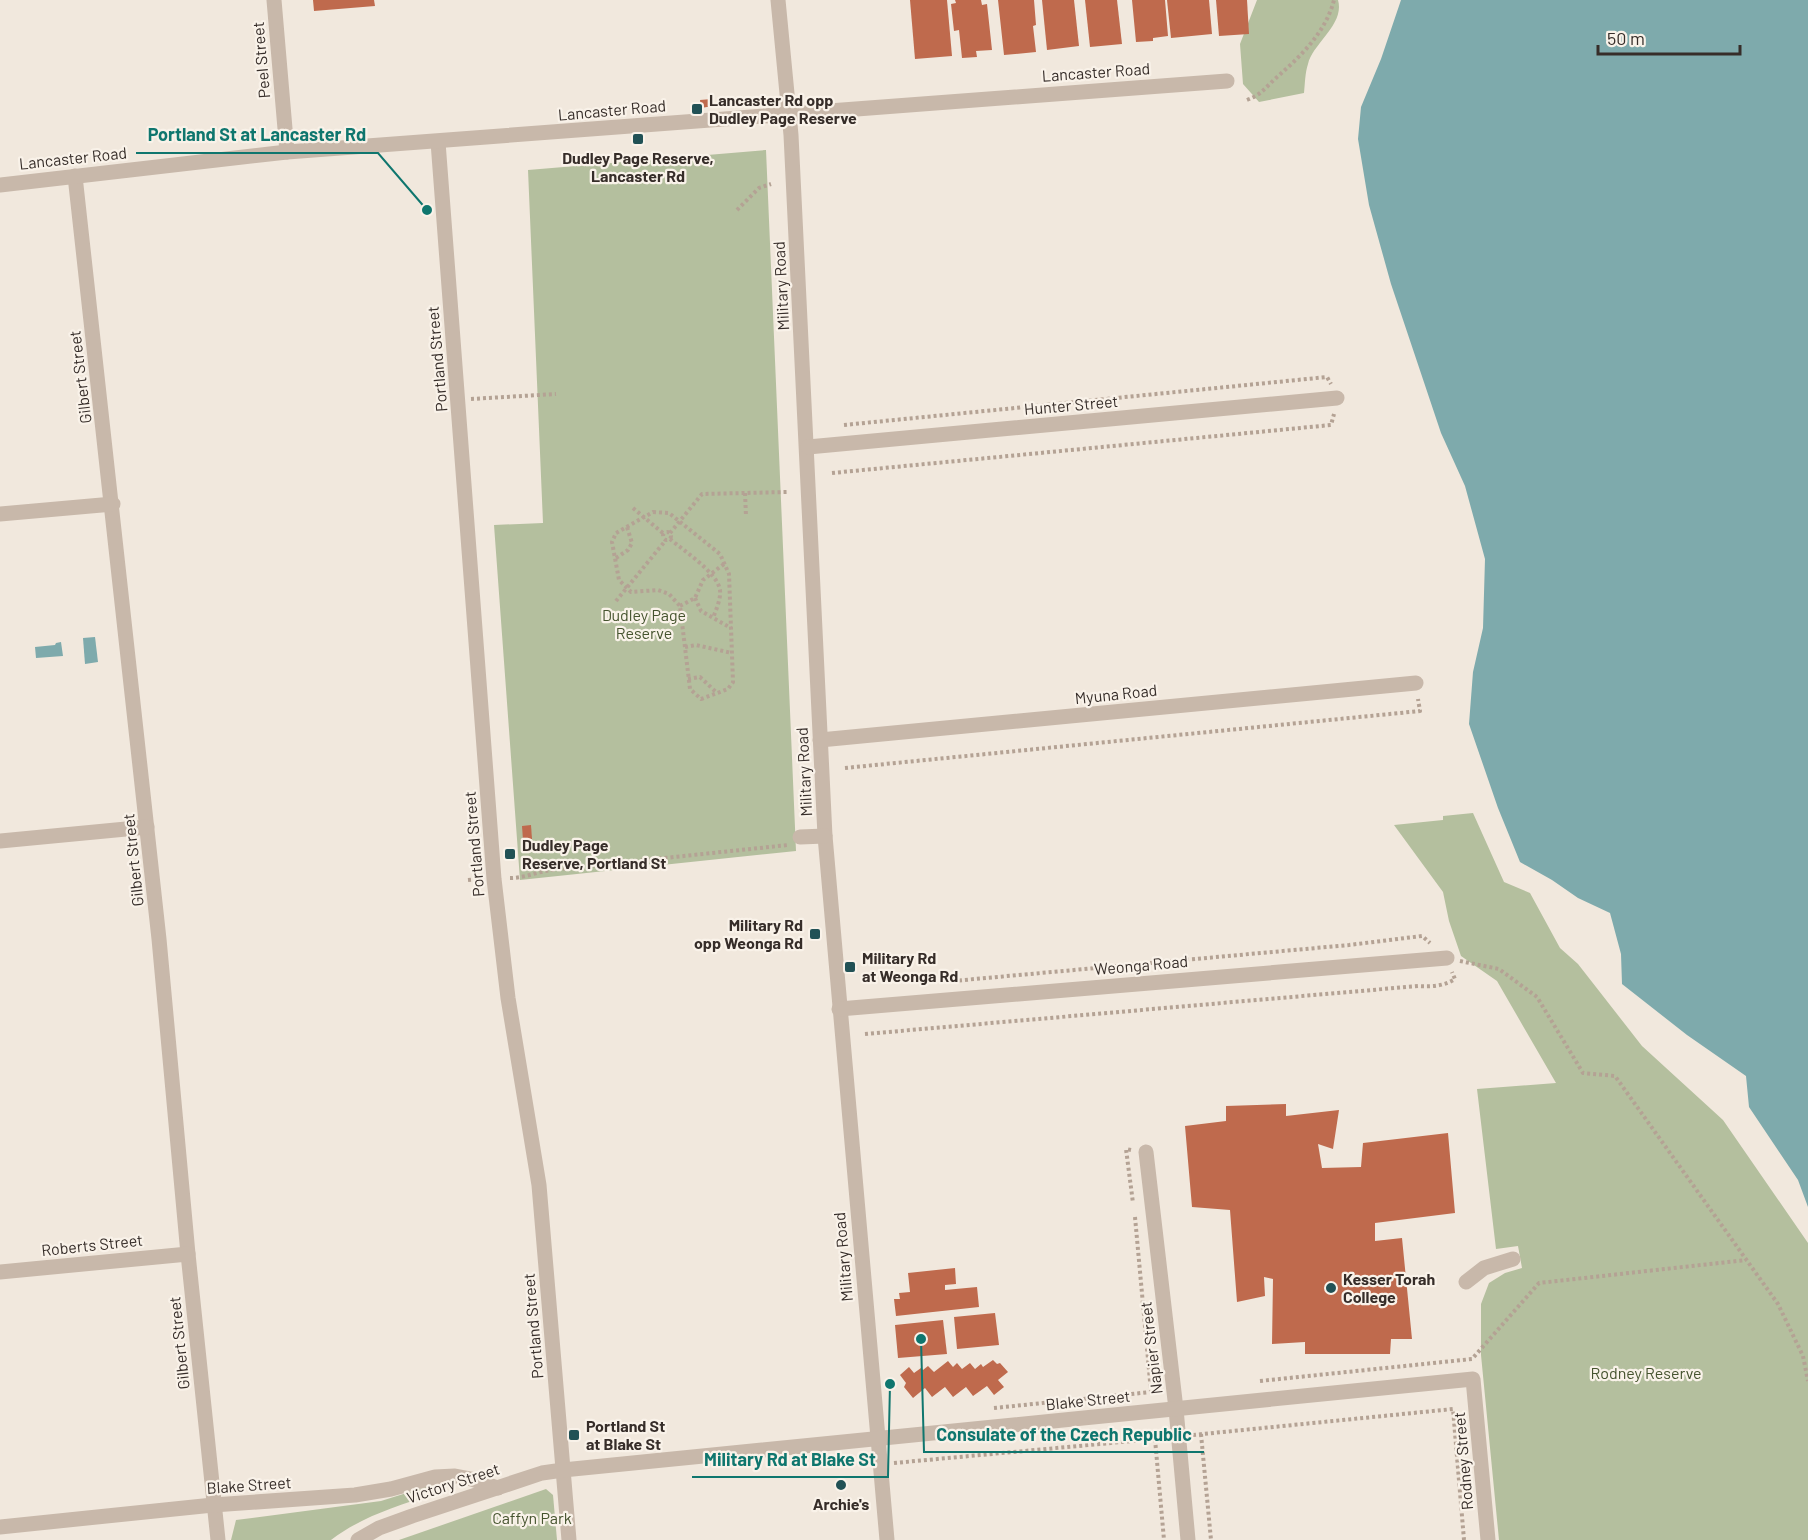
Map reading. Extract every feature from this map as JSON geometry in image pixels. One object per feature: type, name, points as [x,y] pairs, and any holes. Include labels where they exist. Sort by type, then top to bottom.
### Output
[{"type":"street","name":"Peel Street","points":[[274,0],[286,152]]},
{"type":"street","name":"Military Road","points":[[778,0],[790,114],[808,447],[825,836],[887,1540]]},
{"type":"street","name":"Lancaster Road","points":[[0,185],[286,152],[1227,81]]},
{"type":"street","name":"Portland Street","points":[[438,142],[494,879],[508,998],[539,1185],[570,1540]]},
{"type":"street","name":"Gilbert Street","points":[[75,176],[147,827],[218,1540]]},
{"type":"street","name":"Hunter Street","points":[[808,447],[1337,398]]},
{"type":"street","points":[[0,514],[113,504]]},
{"type":"street","name":"Myuna Road","points":[[820,740],[1416,683]]},
{"type":"street","points":[[0,841],[147,827]]},
{"type":"street","points":[[795,841],[825,836]]},
{"type":"street","name":"Weonga Road","points":[[839,1009],[1447,958]]},
{"type":"street","name":"Napier Street","points":[[1146,1152],[1176,1409],[1188,1540]]},
{"type":"street","name":"Roberts Street","points":[[0,1272],[188,1254]]},
{"type":"street","points":[[1466,1282],[1484,1268],[1513,1259]]},
{"type":"street","name":"Blake Street","points":[[563,1470],[1473,1379]]},
{"type":"street","name":"Rodney Street","points":[[1473,1379],[1488,1540]]},
{"type":"street","name":"Victory Street","points":[[358,1540],[380,1528],[412,1516],[542,1473],[563,1470]]},
{"type":"street","name":"Blake Street","points":[[0,1527],[213,1505],[355,1496],[391,1490],[418,1480],[454,1476],[498,1488]]},
{"type":"path","points":[[1247,100],[1261,95],[1303,54],[1330,13],[1334,0]]},
{"type":"path","points":[[737,210],[759,188],[771,184]]},
{"type":"path","points":[[832,473],[1331,425],[1337,398],[1327,377],[842,425]]},
{"type":"path","points":[[459,400],[556,394]]},
{"type":"path","points":[[616,601],[668,540],[670,533],[702,494],[787,492]]},
{"type":"path","points":[[745,493],[746,516]]},
{"type":"path","points":[[633,508],[668,540],[711,574],[720,589],[720,599],[713,618]]},
{"type":"path","points":[[653,512],[669,513],[720,554],[729,574],[733,682],[728,689],[701,699],[690,690],[680,606],[669,594],[658,590],[631,592],[619,580],[612,542],[616,533],[644,518],[653,512]]},
{"type":"path","points":[[616,558],[628,550],[632,543],[627,527]]},
{"type":"path","points":[[664,534],[670,533]]},
{"type":"path","points":[[680,606],[695,598],[703,580],[724,564]]},
{"type":"path","points":[[695,598],[700,611],[730,628]]},
{"type":"path","points":[[685,646],[696,645],[732,653]]},
{"type":"path","points":[[688,679],[700,677],[717,693]]},
{"type":"path","points":[[845,768],[1420,711],[1416,683]]},
{"type":"path","points":[[522,878],[536,872],[795,841]]},
{"type":"path","points":[[864,1034],[1418,986],[1432,987],[1455,979],[1447,958],[1422,936],[1349,945],[944,981]]},
{"type":"path","points":[[1447,958],[1499,969],[1537,997],[1583,1073],[1615,1076],[1778,1304],[1803,1356],[1808,1381]]},
{"type":"path","points":[[1146,1152],[1126,1149],[1134,1209],[1151,1392]]},
{"type":"path","points":[[1472,1359],[1539,1283],[1746,1260]]},
{"type":"path","points":[[892,1463],[1452,1409],[1464,1540]]},
{"type":"path","points":[[1201,1434],[1210,1540]]},
{"type":"path","points":[[1155,1439],[1164,1540]]},
{"type":"green space","points":[[1257,0],[1338,0],[1337,17],[1308,64],[1304,93],[1259,102],[1243,84],[1240,44]]},
{"type":"green space","name":"Dudley Page Reserve","points":[[766,150],[796,851],[520,880],[494,525],[543,523],[528,170]]},
{"type":"green space","name":"Rodney Reserve","points":[[1473,813],[1504,882],[1530,893],[1560,948],[1578,964],[1642,1046],[1723,1120],[1808,1243],[1808,1540],[1499,1540],[1481,1355],[1481,1304],[1489,1283],[1505,1273],[1522,1268],[1518,1246],[1496,1249],[1477,1089],[1556,1083],[1497,981],[1461,956],[1449,921],[1443,892],[1394,825],[1443,820],[1443,816]]},
{"type":"green space","points":[[432,1485],[433,1494],[367,1519],[331,1540],[231,1540],[236,1520],[381,1501]]},
{"type":"green space","name":"Caffyn Park","points":[[546,1489],[553,1495],[557,1540],[399,1540]]},
{"type":"water","points":[[1401,0],[1808,0],[1808,1207],[1798,1180],[1749,1107],[1746,1076],[1687,1035],[1622,984],[1621,954],[1610,913],[1578,898],[1520,862],[1498,808],[1469,724],[1473,672],[1483,628],[1485,559],[1465,486],[1441,433],[1391,284],[1369,205],[1358,139],[1361,107],[1381,59]]},
{"type":"water","points":[[95,637],[98,662],[85,664],[83,638]]},
{"type":"water","points":[[61,642],[63,656],[36,658],[35,647],[55,645]]},
{"type":"building","points":[[313,0],[374,0],[375,6],[314,11]]},
{"type":"building","points":[[910,0],[947,0],[952,56],[915,59]]},
{"type":"building","points":[[955,0],[981,0],[982,5],[987,4],[992,50],[976,51],[977,57],[962,58],[959,30],[954,31],[951,4],[956,3]]},
{"type":"building","points":[[998,0],[1034,0],[1036,25],[1033,26],[1036,52],[1004,55]]},
{"type":"building","points":[[1042,0],[1074,0],[1079,46],[1047,50]]},
{"type":"building","points":[[1085,0],[1117,0],[1122,44],[1090,47]]},
{"type":"building","points":[[1132,0],[1165,0],[1168,36],[1153,38],[1153,41],[1136,42]]},
{"type":"building","points":[[1167,0],[1209,0],[1212,34],[1171,38]]},
{"type":"building","points":[[1216,0],[1247,0],[1249,34],[1219,36]]},
{"type":"building","points":[[712,99],[713,106],[701,108],[700,100]]},
{"type":"building","points":[[531,825],[532,839],[523,840],[522,826]]},
{"type":"building","name":"Kesser Torah College","points":[[1286,1104],[1286,1116],[1339,1110],[1333,1149],[1318,1144],[1322,1168],[1361,1167],[1363,1143],[1448,1133],[1455,1213],[1375,1223],[1375,1241],[1402,1238],[1412,1339],[1391,1339],[1390,1354],[1305,1354],[1305,1342],[1272,1344],[1273,1279],[1264,1277],[1265,1296],[1237,1302],[1230,1210],[1192,1207],[1185,1126],[1226,1121],[1226,1106]]},
{"type":"building","points":[[955,1268],[956,1284],[945,1285],[945,1290],[977,1287],[979,1307],[896,1316],[894,1299],[900,1299],[899,1293],[910,1292],[908,1273]]},
{"type":"building","points":[[995,1313],[999,1345],[957,1349],[954,1317]]},
{"type":"building","points":[[943,1320],[947,1354],[898,1358],[895,1325]]},
{"type":"building","points":[[993,1360],[997,1364],[1000,1363],[1008,1372],[998,1380],[1004,1387],[994,1395],[987,1386],[973,1396],[966,1387],[953,1397],[945,1387],[932,1397],[925,1388],[913,1398],[904,1387],[906,1383],[900,1375],[909,1367],[914,1373],[928,1366],[934,1372],[948,1361],[953,1367],[957,1363],[962,1369],[970,1363],[975,1369]]},
{"type":"place","name":"Lancaster Rd opp Dudley Page Reserve","points":[[697,109]]},
{"type":"place","name":"Dudley Page Reserve, Lancaster Rd","points":[[638,139]]},
{"type":"place","name":"Portland St at Lancaster Rd","points":[[427,210]]},
{"type":"place","name":"Dudley Page Reserve, Portland St","points":[[510,854]]},
{"type":"place","name":"Military Rd opp Weonga Rd","points":[[815,934]]},
{"type":"place","name":"Military Rd at Weonga Rd","points":[[850,967]]},
{"type":"place","name":"Kesser Torah College","points":[[1331,1288]]},
{"type":"place","name":"Consulate of the Czech Republic","points":[[921,1339]]},
{"type":"place","name":"Military Rd at Blake St","points":[[890,1384]]},
{"type":"place","name":"Portland St at Blake St","points":[[574,1435]]},
{"type":"place","name":"Archie's","points":[[841,1485]]}]
